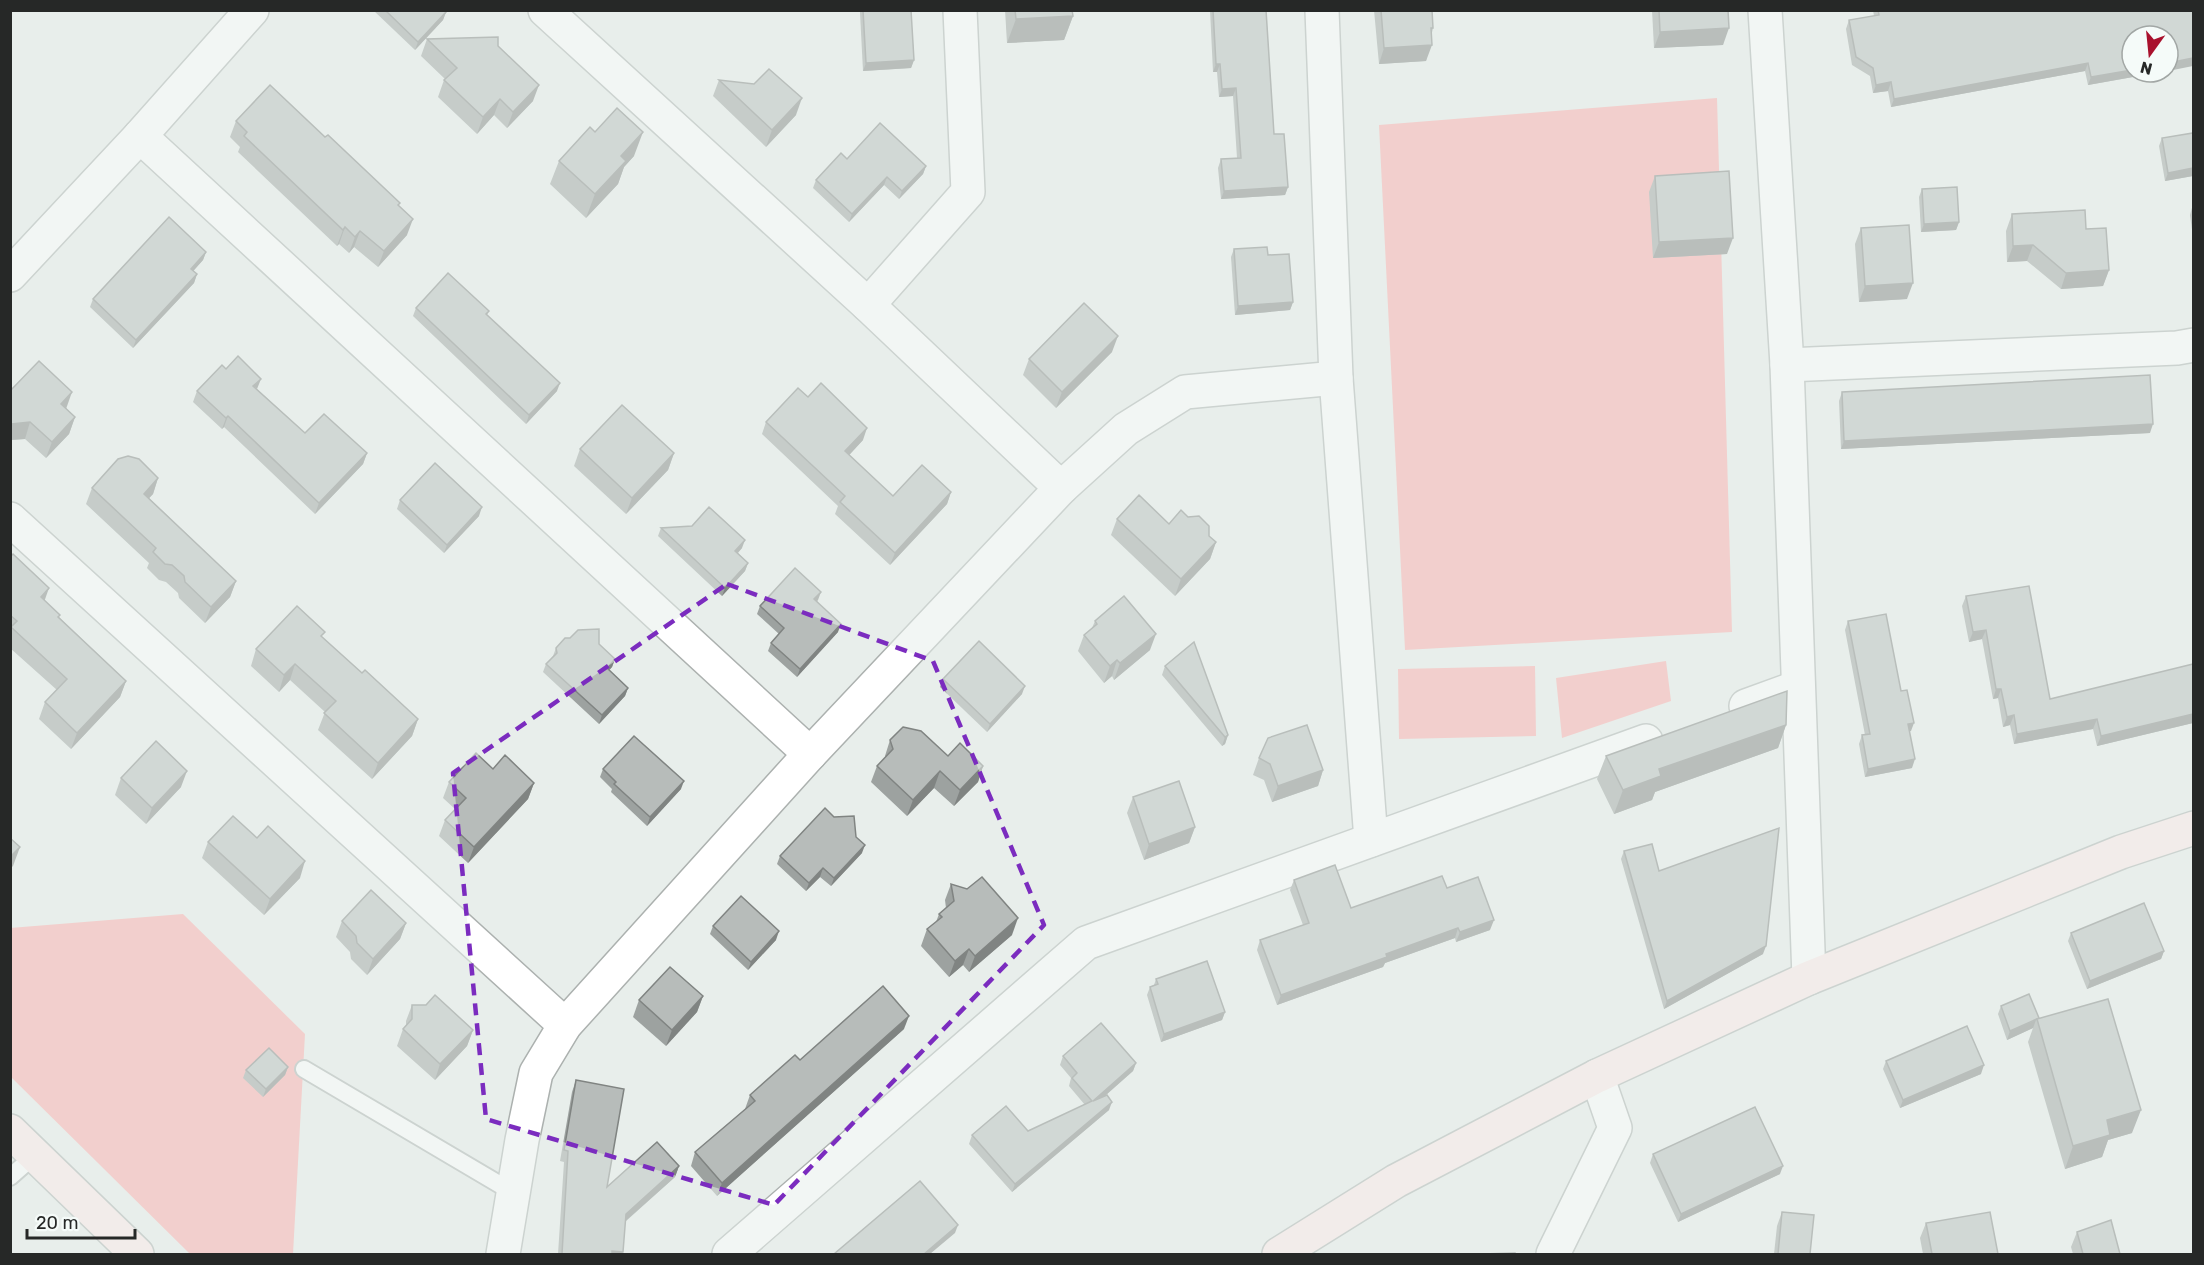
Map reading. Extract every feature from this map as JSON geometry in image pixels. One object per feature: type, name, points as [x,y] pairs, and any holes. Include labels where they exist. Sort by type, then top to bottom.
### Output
[{"type":"main road","points":[[1279,1254],[1396,1181],[1597,1076],[1809,978],[2121,852],[2193,828]]},
{"type":"main road","points":[[10,1131],[137,1254]]},
{"type":"street","points":[[10,275],[140,136],[252,10]]},
{"type":"street","points":[[545,10],[868,305],[1061,488]]},
{"type":"street","points":[[868,305],[968,192],[960,10]]},
{"type":"street","points":[[1322,10],[1335,378],[1371,840]]},
{"type":"street","points":[[1765,10],[1787,365],[1809,978]]},
{"type":"street","points":[[140,136],[810,754]]},
{"type":"street","points":[[1787,365],[2193,345]]},
{"type":"street","points":[[503,1254],[536,1073],[565,1025],[810,754],[1061,488],[1126,429],[1185,392],[1335,378]]},
{"type":"street","points":[[10,519],[565,1025]]},
{"type":"street","points":[[1719,715],[1798,687]]},
{"type":"street","points":[[729,1254],[1086,943],[1674,731]]},
{"type":"street","points":[[1553,1254],[1615,1128],[1597,1076]]},
{"type":"lane","points":[[304,1069],[514,1193]]},
{"type":"lane","points":[[10,1177],[35,1155]]},
{"type":"highlighted area","points":[[727,584],[933,661],[1044,925],[774,1205],[486,1119],[453,773]]},
{"type":"shaded area","points":[[1717,98],[1732,632],[1405,650],[1379,125]]},
{"type":"shaded area","points":[[1666,661],[1671,701],[1562,738],[1556,678]]},
{"type":"shaded area","points":[[1535,666],[1536,736],[1399,739],[1398,669]]},
{"type":"shaded area","points":[[183,914],[305,1034],[293,1254],[190,1254],[11,1077],[10,928]]},
{"type":"building","points":[[385,10],[445,10],[446,12],[418,42]]},
{"type":"building","points":[[863,10],[911,10],[914,60],[866,63]]},
{"type":"building","points":[[1015,10],[1072,10],[1073,16],[1016,19]]},
{"type":"building","points":[[1213,10],[1266,10],[1274,134],[1284,134],[1288,187],[1224,191],[1221,159],[1241,158],[1236,88],[1222,89],[1220,64],[1216,64]]},
{"type":"building","points":[[1381,10],[1432,10],[1432,45],[1384,48]]},
{"type":"building","points":[[1659,10],[1728,10],[1729,28],[1660,32]]},
{"type":"building","points":[[1878,10],[2193,10],[2193,58],[2180,61],[2180,24],[2120,24],[2120,72],[2091,77],[2088,63],[1894,99],[1891,82],[1876,85],[1873,68],[1856,57],[1849,20],[1879,15]]},
{"type":"building","points":[[498,37],[498,46],[539,85],[513,112],[500,99],[483,117],[444,80],[457,68],[427,39]]},
{"type":"building","points":[[769,69],[802,98],[772,130],[719,80],[754,84]]},
{"type":"building","points":[[270,85],[325,137],[328,135],[400,203],[398,205],[413,219],[384,251],[360,231],[355,237],[345,227],[343,230],[244,136],[247,132],[236,121]]},
{"type":"building","points":[[617,108],[643,132],[621,156],[626,161],[595,194],[559,161],[590,127],[595,132]]},
{"type":"building","points":[[880,123],[926,166],[902,191],[887,177],[852,214],[816,180],[841,153],[847,159]]},
{"type":"building","points":[[2193,133],[2193,168],[2168,173],[2162,138]]},
{"type":"building","points":[[1729,171],[1733,238],[1659,242],[1655,176]]},
{"type":"building","points":[[1957,187],[1959,222],[1924,224],[1922,189]]},
{"type":"building","points":[[2085,210],[2086,229],[2106,228],[2109,270],[2066,273],[2033,245],[2013,246],[2012,214]]},
{"type":"building","points":[[169,217],[206,252],[191,269],[197,274],[136,340],[93,299]]},
{"type":"building","points":[[1909,225],[1913,283],[1865,286],[1861,228]]},
{"type":"building","points":[[1267,247],[1268,255],[1289,254],[1293,302],[1238,306],[1234,249]]},
{"type":"building","points":[[448,273],[489,311],[486,314],[560,383],[529,415],[416,308]]},
{"type":"building","points":[[1084,303],[1118,336],[1062,392],[1029,359]]},
{"type":"building","points":[[238,356],[261,379],[253,386],[305,433],[324,414],[367,453],[319,503],[228,416],[226,418],[197,391],[222,365],[226,369]]},
{"type":"building","points":[[39,361],[72,392],[61,404],[75,417],[52,442],[30,422],[11,424],[10,391]]},
{"type":"building","points":[[2150,375],[2153,424],[1844,441],[1842,392]]},
{"type":"building","points":[[821,383],[867,428],[845,451],[893,496],[922,465],[951,492],[895,553],[840,502],[845,496],[766,422],[798,388],[808,397]]},
{"type":"building","points":[[622,405],[674,453],[632,498],[580,449]]},
{"type":"building","points":[[128,456],[139,459],[158,478],[144,494],[236,581],[211,607],[185,582],[184,576],[172,565],[165,564],[153,552],[156,548],[92,488],[118,459]]},
{"type":"building","points":[[435,463],[482,507],[447,545],[400,500]]},
{"type":"building","points":[[1139,495],[1169,524],[1181,510],[1188,517],[1199,516],[1209,526],[1209,536],[1216,542],[1181,579],[1117,519]]},
{"type":"building","points":[[709,507],[745,540],[735,551],[748,563],[725,588],[661,528],[692,526]]},
{"type":"building","points":[[13,554],[49,588],[41,597],[60,615],[58,617],[126,681],[77,733],[45,702],[67,679],[11,627],[17,621],[10,615],[10,557]]},
{"type":"building","points":[[795,568],[821,592],[814,599],[841,624],[800,669],[771,643],[784,628],[760,606]]},
{"type":"building","points":[[2029,586],[2050,699],[2193,664],[2193,714],[2101,736],[2097,719],[2017,734],[2014,715],[2007,717],[2001,689],[1996,689],[1986,630],[1973,632],[1966,596]]},
{"type":"building","points":[[1124,596],[1156,634],[1120,663],[1117,660],[1110,666],[1084,635],[1097,624],[1095,621]]},
{"type":"building","points":[[297,606],[325,632],[321,636],[362,673],[365,670],[418,719],[378,763],[324,713],[336,701],[295,664],[284,675],[256,649]]},
{"type":"building","points":[[1886,614],[1901,691],[1907,690],[1914,723],[1908,724],[1915,759],[1868,769],[1862,735],[1870,734],[1848,621]]},
{"type":"building","points":[[599,629],[599,644],[615,659],[607,668],[628,688],[602,715],[546,664],[557,653],[556,648],[565,638],[570,638],[578,630]]},
{"type":"building","points":[[979,641],[1025,686],[990,724],[943,679]]},
{"type":"building","points":[[1194,642],[1228,735],[1225,737],[1165,666]]},
{"type":"building","points":[[1787,691],[1786,725],[1659,769],[1661,776],[1623,790],[1606,756]]},
{"type":"building","points":[[1307,725],[1323,770],[1278,786],[1270,764],[1259,758],[1268,738]]},
{"type":"building","points":[[903,727],[921,731],[948,756],[960,743],[983,766],[960,790],[940,771],[913,800],[877,766],[893,749],[890,740]]},
{"type":"building","points":[[634,736],[684,781],[650,817],[614,784],[616,782],[603,769]]},
{"type":"building","points":[[156,741],[187,771],[152,808],[121,778]]},
{"type":"building","points":[[476,753],[493,769],[505,755],[534,783],[474,847],[445,820],[466,798],[449,782]]},
{"type":"building","points":[[1179,781],[1195,827],[1149,844],[1133,797]]},
{"type":"building","points":[[825,808],[834,817],[854,816],[856,837],[865,845],[834,878],[823,868],[809,883],[780,856]]},
{"type":"building","points":[[233,816],[257,838],[268,826],[305,861],[270,899],[208,842]]},
{"type":"building","points":[[1779,828],[1766,946],[1667,1001],[1624,851],[1652,844],[1659,871]]},
{"type":"building","points":[[10,838],[20,847],[10,857]]},
{"type":"building","points":[[1335,865],[1351,908],[1442,876],[1447,888],[1478,877],[1494,920],[1460,932],[1458,928],[1386,954],[1387,957],[1281,995],[1260,940],[1309,923],[1294,880]]},
{"type":"building","points":[[982,877],[1018,918],[975,956],[969,949],[955,961],[927,929],[942,917],[939,914],[954,901],[951,884],[967,889]]},
{"type":"building","points":[[371,890],[406,923],[373,959],[357,943],[356,936],[342,921]]},
{"type":"building","points":[[741,896],[779,931],[751,962],[713,926]]},
{"type":"building","points":[[2144,903],[2164,951],[2090,981],[2071,933]]},
{"type":"building","points":[[1207,961],[1225,1012],[1164,1034],[1150,987],[1158,984],[1156,979]]},
{"type":"building","points":[[670,967],[703,996],[672,1030],[639,1000]]},
{"type":"building","points":[[883,986],[909,1016],[722,1183],[695,1152],[755,1101],[750,1095],[795,1055],[800,1060]]},
{"type":"building","points":[[2029,994],[2039,1018],[2010,1031],[2001,1006]]},
{"type":"building","points":[[435,995],[473,1030],[440,1064],[403,1029],[412,1019],[412,1005],[426,1005]]},
{"type":"building","points":[[2108,999],[2141,1110],[2107,1120],[2110,1135],[2073,1146],[2037,1019]]},
{"type":"building","points":[[1101,1023],[1136,1063],[1093,1101],[1107,1095],[1112,1102],[1015,1184],[972,1135],[1006,1106],[1028,1131],[1092,1101],[1072,1078],[1077,1073],[1063,1056]]},
{"type":"building","points":[[1967,1026],[1984,1065],[1903,1100],[1886,1061]]},
{"type":"building","points":[[269,1048],[288,1067],[266,1089],[246,1070]]},
{"type":"building","points":[[576,1080],[624,1089],[607,1187],[657,1142],[679,1166],[626,1214],[623,1252],[562,1254],[568,1151],[564,1150]]},
{"type":"building","points":[[1755,1107],[1783,1166],[1681,1214],[1653,1154]]},
{"type":"building","points":[[920,1181],[958,1225],[924,1254],[834,1254]]},
{"type":"building","points":[[1782,1212],[1814,1215],[1810,1254],[1778,1254]]},
{"type":"building","points":[[1990,1212],[1998,1254],[1932,1254],[1926,1223]]},
{"type":"building","points":[[2111,1220],[2120,1254],[2083,1254],[2077,1232]]}]
